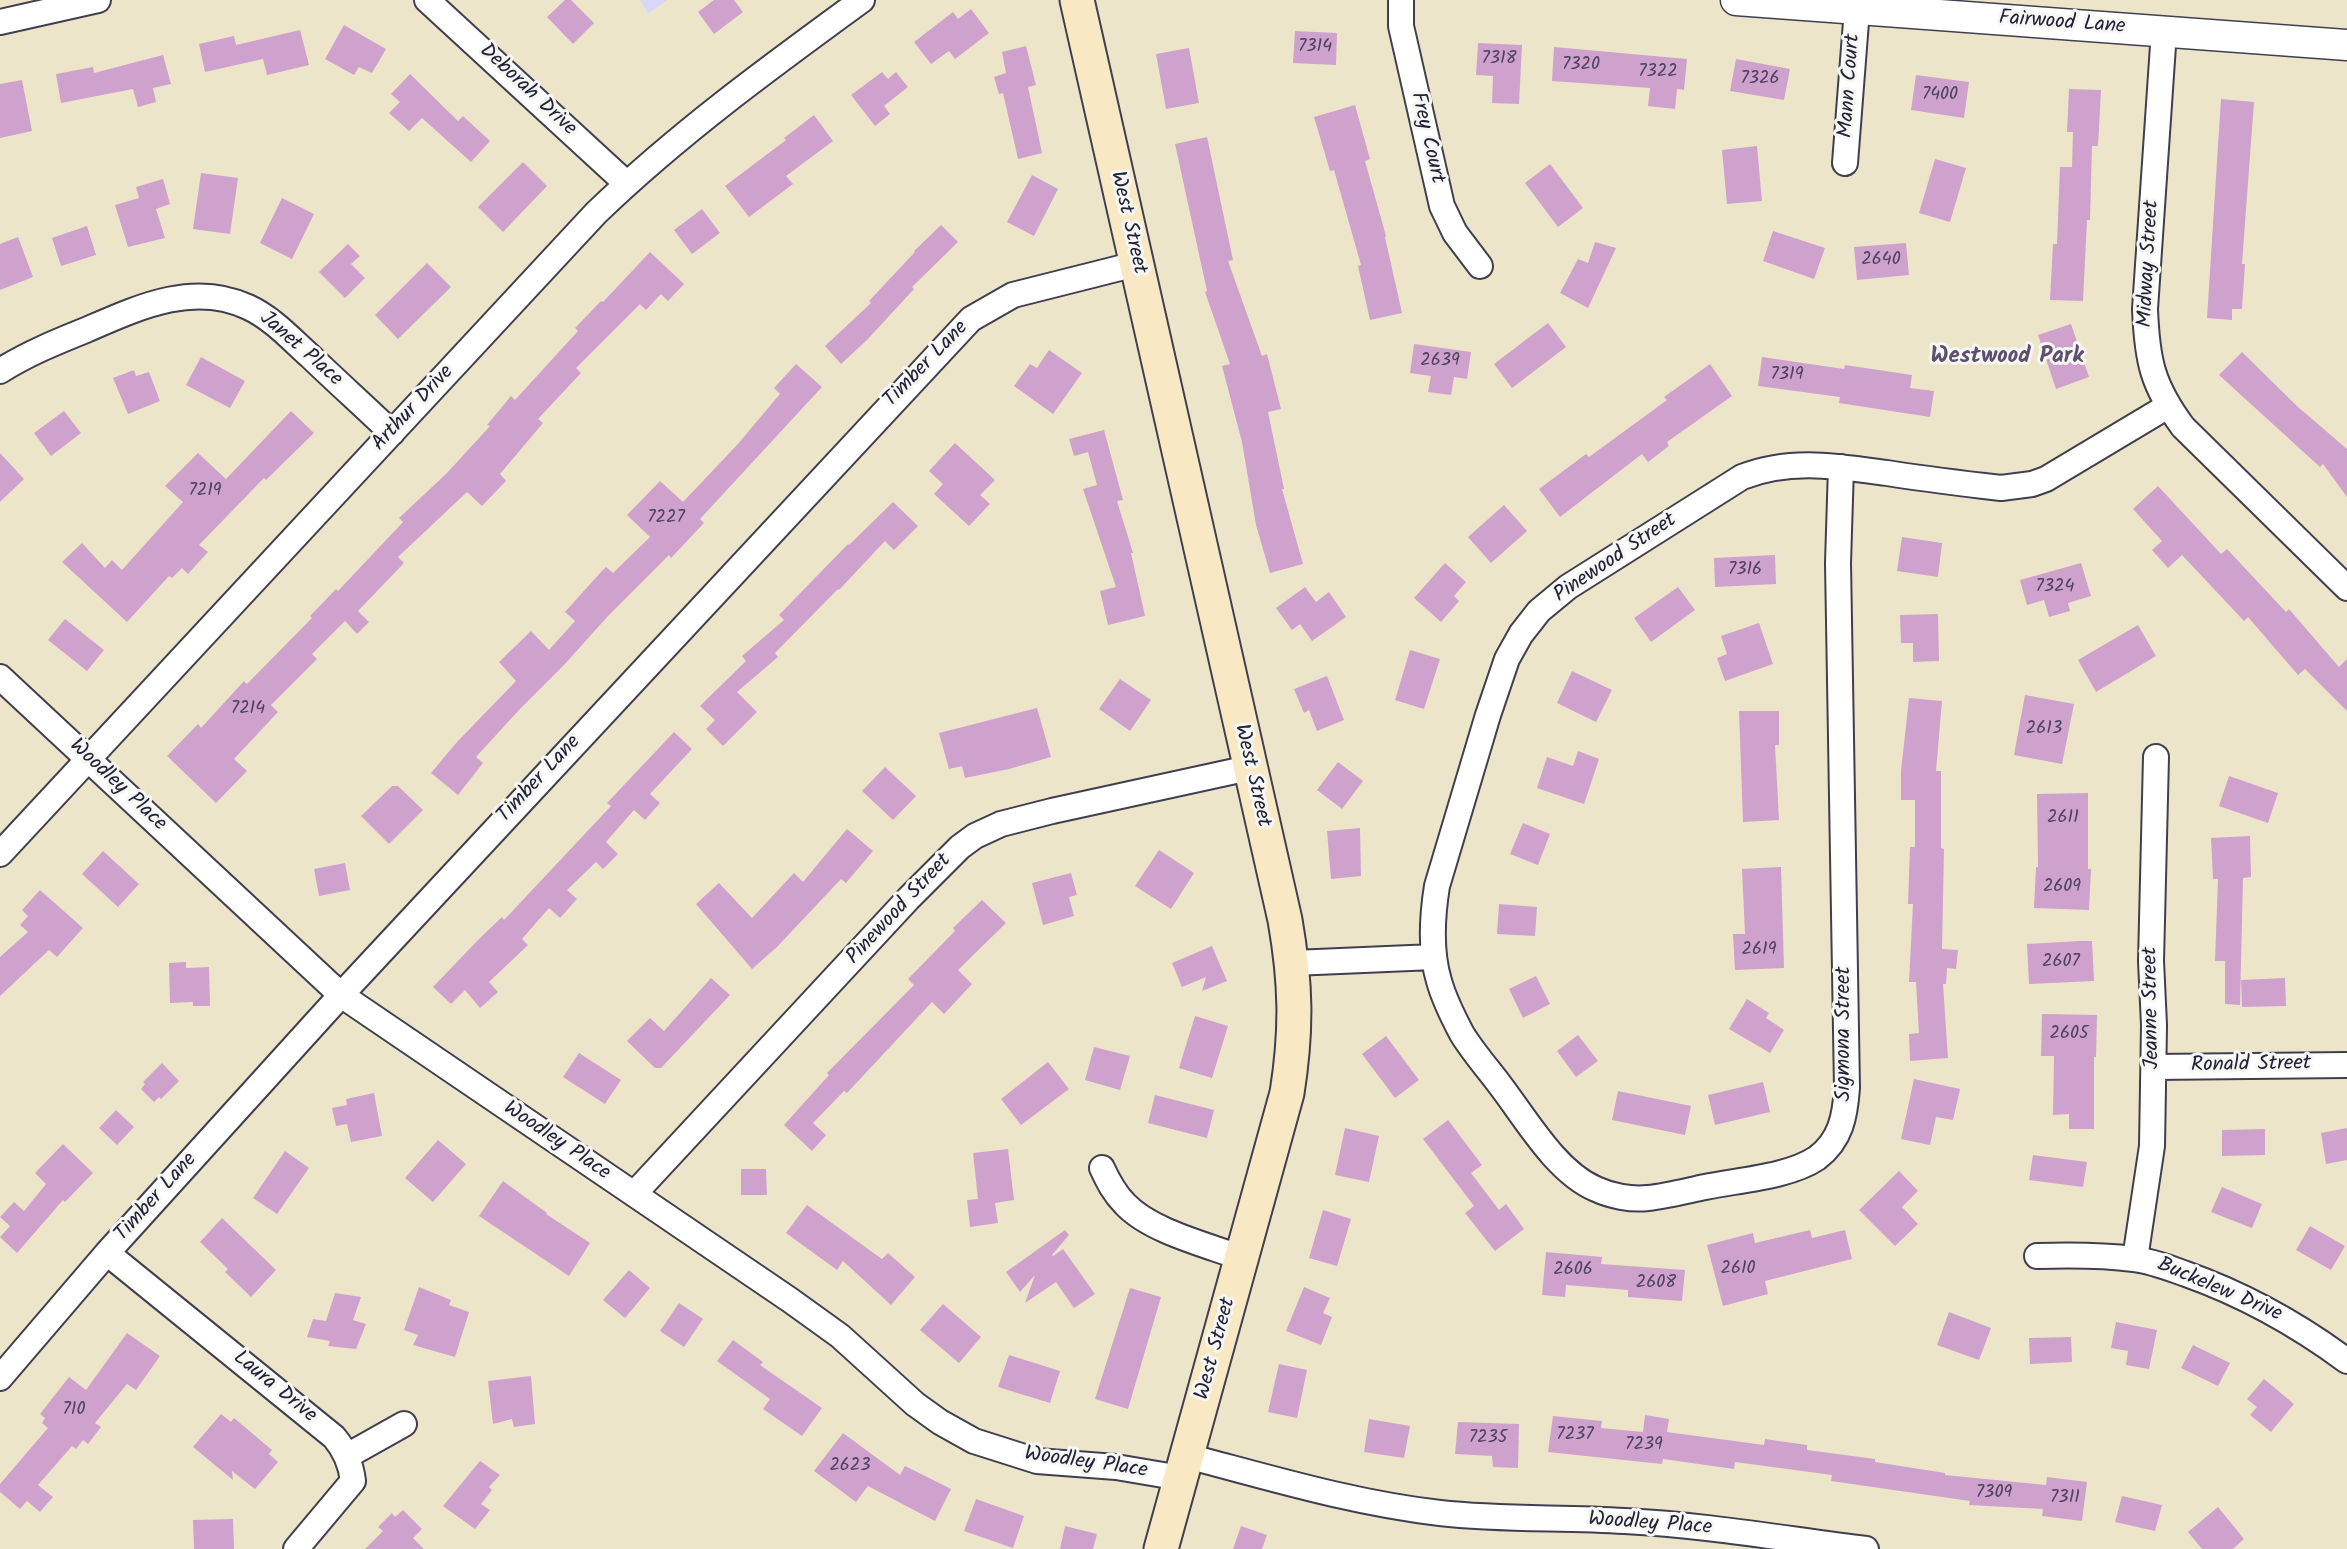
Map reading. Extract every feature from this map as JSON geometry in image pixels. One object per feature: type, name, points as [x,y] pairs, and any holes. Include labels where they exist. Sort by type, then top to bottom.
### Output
[{"type":"main road","name":"West Street","points":[[1077,0],[1293,963],[1295,1027],[1287,1093],[1161,1549]]},
{"type":"street","points":[[0,22],[98,0]]},
{"type":"street","name":"Deborah Drive","points":[[427,0],[627,184]]},
{"type":"street","name":"Arthur Drive","points":[[0,854],[596,213],[716,109],[862,0]]},
{"type":"street","name":"Frey Court","points":[[1401,0],[1401,26],[1442,206],[1455,233],[1480,266]]},
{"type":"street","name":"Fairwood Lane","points":[[1736,0],[2347,45]]},
{"type":"street","name":"Mann Court","points":[[1845,163],[1857,9]]},
{"type":"street","name":"Midway Street","points":[[2164,31],[2145,309],[2146,349],[2154,378],[2168,406],[2183,427],[2347,588]]},
{"type":"street","name":"Timber Lane","points":[[0,1378],[107,1253],[341,995],[971,319],[1013,295],[1136,264]]},
{"type":"street","name":"Janet Place","points":[[0,371],[26,355],[142,306],[169,298],[225,298],[249,307],[272,321],[392,433]]},
{"type":"street","name":"Pinewood Street","points":[[1434,957],[1433,909],[1437,886],[1507,659],[1521,634],[1539,611],[1568,587],[1742,477],[1758,471],[1787,465],[1811,464],[2001,488],[2032,484],[2062,472],[2168,406]]},
{"type":"street","name":"Sigmona Street","points":[[1434,957],[1449,1010],[1464,1037],[1557,1160],[1576,1178],[1595,1189],[1612,1195],[1647,1198],[1776,1173],[1803,1166],[1818,1157],[1833,1142],[1845,1113],[1847,1088],[1838,563],[1841,467]]},
{"type":"street","name":"Woodley Place","points":[[0,677],[341,995],[790,1300],[840,1336],[915,1404],[974,1441],[1037,1461],[1115,1467],[1184,1467],[1342,1498],[1439,1513],[1679,1525],[1866,1549]]},
{"type":"street","name":"Jeanne Street","points":[[2135,1259],[2152,1146],[2154,1067],[2151,961],[2156,757]]},
{"type":"street","name":"Pinewood Street","points":[[634,1194],[960,846],[1001,824],[1249,768]]},
{"type":"street","points":[[1293,963],[1434,957]]},
{"type":"street","name":"Ronald Street","points":[[2154,1067],[2347,1065]]},
{"type":"street","points":[[1102,1168],[1112,1188],[1126,1206],[1144,1219],[1242,1258]]},
{"type":"street","name":"Laura Drive","points":[[107,1253],[334,1437],[347,1456]]},
{"type":"street","name":"Buckelew Drive","points":[[2037,1256],[2135,1259],[2155,1263],[2207,1281],[2266,1307],[2309,1333],[2347,1361]]},
{"type":"street","points":[[296,1549],[353,1482],[347,1456],[404,1424]]},
{"type":"shaded area","points":[[640,0],[667,0],[648,14]]},
{"type":"building","points":[[565,0],[571,0],[594,23],[573,44],[547,17]]},
{"type":"building","points":[[714,0],[734,0],[743,12],[714,34],[698,12]]},
{"type":"building","points":[[971,9],[989,33],[955,59],[949,51],[931,64],[914,42],[953,12],[958,19]]},
{"type":"building","points":[[344,25],[386,49],[372,73],[359,67],[354,75],[325,59]]},
{"type":"building","points":[[300,30],[309,65],[267,75],[263,59],[205,72],[199,44],[234,36],[236,45]]},
{"type":"building","points":[[1295,31],[1337,33],[1336,65],[1293,63]]},
{"type":"building","points":[[1478,43],[1522,45],[1519,104],[1492,103],[1493,76],[1476,75]]},
{"type":"building","points":[[1026,46],[1036,85],[1028,87],[1042,153],[1018,159],[1003,93],[999,94],[994,77],[1006,73],[1002,52]]},
{"type":"building","points":[[1554,47],[1687,59],[1684,90],[1677,89],[1675,109],[1648,106],[1650,88],[1552,81]]},
{"type":"building","points":[[1189,48],[1199,103],[1166,109],[1156,54]]},
{"type":"building","points":[[163,55],[171,84],[153,88],[156,102],[138,107],[133,89],[61,103],[56,74],[93,67],[94,73]]},
{"type":"building","points":[[1736,59],[1790,69],[1784,100],[1730,91]]},
{"type":"building","points":[[882,72],[888,79],[896,72],[908,87],[884,106],[890,114],[875,126],[851,95]]},
{"type":"building","points":[[410,74],[458,121],[463,116],[490,141],[471,162],[422,118],[409,131],[389,113],[400,102],[391,94]]},
{"type":"building","points":[[1916,75],[1969,82],[1964,118],[1911,110]]},
{"type":"building","points":[[22,80],[32,131],[0,138],[0,84]]},
{"type":"building","points":[[2069,89],[2101,90],[2098,146],[2092,146],[2090,220],[2087,220],[2083,301],[2050,300],[2053,244],[2057,244],[2060,167],[2072,167],[2073,132],[2067,132]]},
{"type":"building","points":[[2221,99],[2254,102],[2242,264],[2245,264],[2242,309],[2232,309],[2232,320],[2207,318]]},
{"type":"building","points":[[1355,105],[1370,159],[1365,161],[1386,236],[1402,313],[1370,320],[1358,266],[1361,265],[1334,170],[1330,171],[1314,117]]},
{"type":"building","points":[[814,115],[833,141],[786,176],[793,184],[749,217],[725,186]]},
{"type":"building","points":[[1207,137],[1233,260],[1228,261],[1262,356],[1267,354],[1281,409],[1268,412],[1282,489],[1303,564],[1270,573],[1256,525],[1242,442],[1222,366],[1230,364],[1205,292],[1207,291],[1175,144]]},
{"type":"building","points":[[1757,146],[1762,201],[1727,204],[1722,150]]},
{"type":"building","points":[[1935,159],[1966,168],[1950,222],[1919,213]]},
{"type":"building","points":[[523,162],[547,186],[503,232],[478,207]]},
{"type":"building","points":[[1550,164],[1583,208],[1558,227],[1525,183]]},
{"type":"building","points":[[201,173],[238,178],[230,234],[193,229]]},
{"type":"building","points":[[1032,175],[1058,189],[1034,236],[1007,222]]},
{"type":"building","points":[[163,179],[170,204],[156,209],[165,238],[128,247],[115,205],[139,198],[136,187]]},
{"type":"building","points":[[282,198],[314,214],[292,259],[260,243]]},
{"type":"building","points":[[702,209],[720,233],[692,254],[674,230]]},
{"type":"building","points":[[941,225],[958,242],[912,287],[914,289],[867,340],[841,364],[825,346],[871,303],[869,301]]},
{"type":"building","points":[[87,226],[96,255],[61,266],[52,238]]},
{"type":"building","points":[[1773,231],[1825,248],[1814,279],[1763,261]]},
{"type":"building","points":[[18,237],[33,277],[0,290],[0,244]]},
{"type":"building","points":[[1595,242],[1616,248],[1588,308],[1560,293],[1578,259],[1588,263]]},
{"type":"building","points":[[1906,243],[1909,275],[1857,280],[1854,247]]},
{"type":"building","points":[[348,244],[360,256],[351,264],[365,278],[345,298],[319,272]]},
{"type":"building","points":[[650,252],[684,284],[668,301],[661,294],[646,310],[640,304],[576,368],[581,373],[538,419],[543,423],[500,474],[506,481],[482,506],[467,492],[398,557],[404,563],[358,611],[369,622],[357,634],[345,621],[312,654],[317,659],[271,705],[278,712],[234,759],[247,771],[216,803],[167,756],[198,724],[201,728],[244,681],[247,684],[312,618],[310,616],[336,589],[338,591],[403,522],[399,518],[447,473],[490,426],[487,425],[511,396],[515,400],[578,331],[575,328]]},
{"type":"building","points":[[427,263],[451,287],[398,339],[375,315]]},
{"type":"building","points":[[1548,323],[1566,347],[1512,388],[1494,364]]},
{"type":"building","points":[[2071,324],[2089,377],[2056,389],[2038,335]]},
{"type":"building","points":[[1414,344],[1471,352],[1467,379],[1454,377],[1451,395],[1428,392],[1431,376],[1410,373]]},
{"type":"building","points":[[1049,350],[1082,373],[1053,414],[1014,386],[1030,364],[1037,368]]},
{"type":"building","points":[[2242,352],[2298,407],[2347,449],[2347,497],[2323,464],[2320,467],[2219,375]]},
{"type":"building","points":[[201,357],[245,381],[230,408],[186,385]]},
{"type":"building","points":[[1762,357],[1844,369],[1845,365],[1912,375],[1910,388],[1934,391],[1930,417],[1839,403],[1840,397],[1758,386]]},
{"type":"building","points":[[796,364],[822,387],[700,519],[704,523],[671,558],[669,555],[608,616],[476,757],[483,763],[458,795],[431,773],[516,681],[499,662],[531,631],[549,650],[575,621],[565,612],[606,567],[613,573],[650,537],[627,515],[660,481],[683,502],[780,394],[774,388]]},
{"type":"building","points":[[1710,364],[1732,396],[1667,442],[1669,446],[1648,462],[1642,454],[1560,517],[1539,489],[1586,454],[1589,457],[1667,400],[1664,397]]},
{"type":"building","points":[[134,370],[136,376],[149,372],[160,401],[128,414],[113,378]]},
{"type":"building","points":[[64,411],[81,433],[51,456],[34,433]]},
{"type":"building","points":[[291,411],[314,433],[266,480],[264,478],[199,545],[208,552],[188,574],[182,568],[172,578],[169,576],[127,622],[62,562],[82,543],[105,568],[112,560],[122,570],[183,502],[165,486],[198,453],[226,479]]},
{"type":"building","points":[[1104,430],[1123,500],[1117,501],[1133,553],[1145,616],[1108,625],[1100,591],[1116,587],[1083,489],[1097,485],[1088,452],[1074,456],[1069,439]]},
{"type":"building","points":[[955,443],[995,480],[980,495],[990,504],[969,526],[934,494],[943,484],[929,471]]},
{"type":"building","points":[[0,453],[24,479],[0,502]]},
{"type":"building","points":[[2158,486],[2221,554],[2227,549],[2286,612],[2289,609],[2339,667],[2347,659],[2347,711],[2305,669],[2298,675],[2248,617],[2244,621],[2182,555],[2168,568],[2152,550],[2162,541],[2133,509]]},
{"type":"building","points":[[893,502],[918,526],[894,550],[885,541],[775,653],[778,657],[737,692],[757,712],[723,746],[706,729],[715,720],[700,706],[746,661],[742,656],[784,620],[779,615]]},
{"type":"building","points":[[1504,505],[1527,531],[1491,563],[1468,537]]},
{"type":"building","points":[[1902,537],[1942,543],[1938,577],[1897,571]]},
{"type":"building","points":[[1775,555],[1776,584],[1715,587],[1714,558]]},
{"type":"building","points":[[1445,563],[1466,582],[1454,596],[1459,601],[1441,622],[1414,598]]},
{"type":"building","points":[[2081,563],[2091,596],[2068,603],[2070,611],[2049,617],[2044,600],[2027,605],[2020,580]]},
{"type":"building","points":[[1305,587],[1316,602],[1329,592],[1346,617],[1312,641],[1300,624],[1292,630],[1276,608]]},
{"type":"building","points":[[1678,587],[1695,610],[1651,642],[1634,618]]},
{"type":"building","points":[[1938,614],[1939,661],[1913,662],[1913,643],[1901,643],[1900,615]]},
{"type":"building","points":[[65,619],[104,650],[87,671],[48,640]]},
{"type":"building","points":[[1759,623],[1773,664],[1725,681],[1717,658],[1727,654],[1721,636]]},
{"type":"building","points":[[2138,625],[2156,656],[2096,692],[2078,660]]},
{"type":"building","points":[[1410,650],[1440,659],[1424,709],[1395,700]]},
{"type":"building","points":[[1572,671],[1612,690],[1596,722],[1557,703]]},
{"type":"building","points":[[1327,676],[1344,720],[1317,731],[1309,710],[1304,713],[1294,689]]},
{"type":"building","points":[[1120,679],[1151,700],[1130,731],[1099,709]]},
{"type":"building","points":[[2025,695],[2074,704],[2062,764],[2014,755]]},
{"type":"building","points":[[1909,698],[1942,701],[1936,771],[1941,771],[1941,848],[1944,849],[1942,949],[1958,950],[1956,969],[1947,968],[1946,984],[1943,984],[1948,1058],[1910,1061],[1909,1034],[1919,1033],[1916,982],[1909,982],[1913,904],[1908,904],[1910,847],[1915,847],[1915,800],[1901,800],[1901,771]]},
{"type":"building","points":[[1037,708],[1051,757],[965,778],[962,766],[949,769],[939,733]]},
{"type":"building","points":[[1739,711],[1779,711],[1779,745],[1775,745],[1779,820],[1743,822]]},
{"type":"building","points":[[674,732],[692,749],[650,794],[660,803],[645,820],[634,810],[606,842],[618,854],[603,869],[596,862],[567,890],[577,899],[560,918],[549,908],[522,939],[528,945],[489,982],[498,992],[480,1008],[465,990],[451,1004],[433,987],[502,917],[504,920],[611,806],[607,803]]},
{"type":"building","points":[[1578,751],[1599,759],[1584,804],[1537,788],[1547,757],[1573,766]]},
{"type":"building","points":[[1338,762],[1363,781],[1342,809],[1317,790]]},
{"type":"building","points":[[885,767],[916,796],[893,820],[862,791]]},
{"type":"building","points":[[2229,776],[2278,793],[2268,823],[2219,806]]},
{"type":"building","points":[[392,786],[398,786],[423,810],[389,844],[361,816]]},
{"type":"building","points":[[2088,793],[2088,869],[2091,869],[2089,910],[2034,908],[2038,867],[2037,794]]},
{"type":"building","points":[[1523,823],[1550,834],[1538,865],[1510,854]]},
{"type":"building","points":[[1360,828],[1361,876],[1331,879],[1327,831]]},
{"type":"building","points":[[847,829],[873,851],[846,883],[841,879],[777,947],[752,969],[696,904],[719,883],[752,918],[794,873],[803,882]]},
{"type":"building","points":[[2250,836],[2251,877],[2243,878],[2240,1005],[2225,1004],[2225,961],[2215,961],[2218,879],[2213,879],[2211,838]]},
{"type":"building","points":[[1159,850],[1194,873],[1171,909],[1135,886]]},
{"type":"building","points":[[103,851],[139,884],[118,907],[82,874]]},
{"type":"building","points":[[345,863],[350,890],[319,896],[314,869]]},
{"type":"building","points":[[1781,867],[1784,968],[1735,970],[1733,934],[1745,934],[1742,869]]},
{"type":"building","points":[[1071,873],[1077,895],[1069,897],[1074,916],[1043,925],[1032,883]]},
{"type":"building","points":[[40,890],[83,928],[57,957],[49,950],[0,996],[0,957],[28,932],[20,925],[28,916],[22,910]]},
{"type":"building","points":[[982,900],[1006,923],[958,970],[972,984],[944,1014],[932,1002],[847,1093],[844,1091],[813,1123],[826,1135],[812,1151],[784,1125],[829,1075],[827,1073],[914,985],[908,979]]},
{"type":"building","points":[[1499,904],[1537,907],[1535,936],[1497,934]]},
{"type":"building","points":[[2092,941],[2094,981],[2029,984],[2027,944]]},
{"type":"building","points":[[1212,946],[1227,981],[1202,991],[1206,977],[1182,987],[1172,963]]},
{"type":"building","points":[[186,962],[186,968],[209,967],[210,1006],[193,1006],[193,1002],[170,1003],[169,963]]},
{"type":"building","points":[[1536,976],[1550,1004],[1523,1018],[1509,989]]},
{"type":"building","points":[[711,978],[730,995],[661,1068],[655,1068],[627,1041],[650,1018],[664,1031]]},
{"type":"building","points":[[2285,978],[2286,1006],[2242,1007],[2241,980]]},
{"type":"building","points":[[1747,999],[1769,1013],[1766,1018],[1784,1030],[1770,1053],[1729,1029]]},
{"type":"building","points":[[2042,1014],[2097,1015],[2094,1129],[2069,1129],[2069,1114],[2053,1115],[2054,1056],[2041,1056]]},
{"type":"building","points":[[1195,1016],[1228,1026],[1212,1078],[1179,1068]]},
{"type":"building","points":[[1578,1035],[1598,1061],[1576,1077],[1557,1051]]},
{"type":"building","points":[[1386,1036],[1419,1080],[1395,1098],[1362,1054]]},
{"type":"building","points":[[1094,1047],[1130,1056],[1120,1090],[1085,1080]]},
{"type":"building","points":[[579,1053],[621,1080],[605,1104],[563,1077]]},
{"type":"building","points":[[1048,1062],[1069,1089],[1021,1125],[1001,1099]]},
{"type":"building","points":[[162,1063],[179,1081],[161,1099],[159,1097],[154,1102],[141,1089],[145,1084],[143,1082]]},
{"type":"building","points":[[1914,1079],[1960,1089],[1953,1120],[1936,1117],[1930,1145],[1901,1139]]},
{"type":"building","points":[[1763,1082],[1770,1112],[1715,1125],[1708,1095]]},
{"type":"building","points":[[1618,1091],[1691,1106],[1685,1135],[1612,1120]]},
{"type":"building","points":[[374,1093],[382,1136],[351,1142],[347,1124],[336,1126],[332,1108],[347,1105],[346,1099]]},
{"type":"building","points":[[1155,1095],[1214,1110],[1207,1138],[1148,1123]]},
{"type":"building","points":[[116,1110],[134,1127],[117,1145],[99,1128]]},
{"type":"building","points":[[1448,1120],[1482,1165],[1471,1173],[1499,1210],[1506,1204],[1524,1229],[1495,1251],[1465,1213],[1474,1206],[1423,1139]]},
{"type":"building","points":[[1345,1128],[1379,1136],[1369,1182],[1335,1175]]},
{"type":"building","points":[[2347,1128],[2347,1160],[2326,1164],[2321,1133]]},
{"type":"building","points":[[2265,1129],[2265,1155],[2222,1156],[2222,1130]]},
{"type":"building","points":[[438,1140],[466,1164],[433,1202],[405,1178]]},
{"type":"building","points":[[63,1144],[93,1173],[65,1202],[63,1200],[17,1253],[0,1237],[10,1226],[0,1217],[14,1202],[24,1211],[46,1184],[35,1173]]},
{"type":"building","points":[[1008,1149],[1014,1200],[995,1203],[998,1223],[970,1227],[967,1200],[978,1199],[973,1153]]},
{"type":"building","points":[[285,1151],[309,1168],[277,1214],[253,1198]]},
{"type":"building","points":[[2033,1155],[2087,1162],[2083,1187],[2029,1180]]},
{"type":"building","points":[[741,1169],[766,1169],[767,1195],[741,1195]]},
{"type":"building","points":[[1899,1171],[1918,1191],[1902,1207],[1918,1224],[1895,1246],[1859,1210]]},
{"type":"building","points":[[503,1181],[590,1243],[569,1276],[479,1216]]},
{"type":"building","points":[[2222,1187],[2262,1204],[2252,1228],[2211,1212]]},
{"type":"building","points":[[807,1205],[882,1259],[888,1253],[915,1277],[891,1305],[843,1261],[837,1270],[786,1233]]},
{"type":"building","points":[[1323,1210],[1351,1219],[1337,1266],[1309,1258]]},
{"type":"building","points":[[222,1218],[276,1270],[251,1297],[225,1272],[228,1269],[200,1242]]},
{"type":"building","points":[[2310,1226],[2345,1246],[2331,1270],[2296,1250]]},
{"type":"building","points":[[1065,1230],[1069,1235],[1052,1255],[1063,1249],[1095,1294],[1074,1308],[1056,1282],[1025,1303],[1035,1275],[1020,1292],[1006,1272]]},
{"type":"building","points":[[1810,1230],[1812,1238],[1845,1230],[1852,1259],[1765,1281],[1768,1294],[1723,1306],[1707,1245],[1753,1233],[1755,1243]]},
{"type":"building","points":[[1546,1252],[1602,1257],[1601,1264],[1685,1270],[1682,1301],[1628,1297],[1628,1290],[1566,1285],[1565,1297],[1542,1295]]},
{"type":"building","points":[[629,1270],[650,1288],[625,1318],[603,1300]]},
{"type":"building","points":[[419,1287],[451,1300],[449,1305],[469,1312],[455,1357],[413,1345],[418,1335],[404,1330]]},
{"type":"building","points":[[1304,1287],[1330,1298],[1323,1313],[1332,1317],[1321,1345],[1286,1331]]},
{"type":"building","points":[[1130,1288],[1161,1297],[1128,1409],[1095,1399]]},
{"type":"building","points":[[335,1293],[361,1297],[353,1320],[366,1324],[356,1349],[328,1346],[330,1341],[307,1337],[313,1319],[326,1321]]},
{"type":"building","points":[[679,1303],[703,1319],[684,1347],[660,1331]]},
{"type":"building","points":[[943,1304],[981,1337],[959,1363],[920,1330]]},
{"type":"building","points":[[1949,1312],[1991,1328],[1979,1360],[1937,1345]]},
{"type":"building","points":[[2116,1322],[2157,1330],[2149,1369],[2126,1365],[2128,1351],[2111,1348]]},
{"type":"building","points":[[127,1333],[160,1356],[136,1390],[127,1384],[95,1423],[101,1427],[88,1444],[83,1440],[76,1449],[72,1446],[38,1485],[53,1497],[40,1512],[27,1501],[20,1509],[0,1492],[0,1484],[48,1428],[42,1423],[45,1418],[40,1414],[69,1377],[86,1390]]},
{"type":"building","points":[[2071,1337],[2072,1362],[2030,1364],[2029,1338]]},
{"type":"building","points":[[733,1340],[763,1362],[760,1365],[822,1408],[802,1436],[763,1409],[770,1399],[717,1361]]},
{"type":"building","points":[[2193,1345],[2230,1363],[2218,1386],[2181,1368]]},
{"type":"building","points":[[1009,1355],[1060,1371],[1050,1403],[998,1387]]},
{"type":"building","points":[[1279,1364],[1307,1370],[1297,1418],[1268,1412]]},
{"type":"building","points":[[531,1376],[535,1424],[514,1427],[512,1419],[493,1424],[488,1381]]},
{"type":"building","points":[[2264,1379],[2294,1404],[2271,1432],[2250,1415],[2257,1407],[2247,1399]]},
{"type":"building","points":[[221,1414],[231,1422],[234,1418],[272,1450],[269,1454],[278,1462],[255,1489],[232,1471],[233,1480],[193,1447]]},
{"type":"building","points":[[1645,1415],[1669,1419],[1667,1432],[1764,1445],[1765,1439],[1807,1445],[1807,1450],[1875,1459],[1875,1462],[1945,1475],[2046,1485],[2047,1477],[2087,1482],[2082,1521],[2042,1516],[2043,1509],[1969,1505],[1970,1501],[1831,1481],[1832,1475],[1735,1462],[1734,1469],[1663,1459],[1662,1464],[1548,1452],[1553,1416],[1602,1421],[1601,1428],[1643,1432]]},
{"type":"building","points":[[1369,1419],[1410,1426],[1404,1458],[1364,1452]]},
{"type":"building","points":[[1458,1422],[1519,1424],[1518,1468],[1493,1467],[1492,1456],[1455,1454]]},
{"type":"building","points":[[843,1433],[900,1475],[905,1466],[951,1489],[935,1521],[868,1486],[856,1502],[814,1471]]},
{"type":"building","points":[[480,1461],[500,1475],[489,1487],[492,1490],[481,1504],[490,1510],[475,1529],[443,1506]]},
{"type":"building","points":[[2122,1496],[2162,1505],[2155,1531],[2115,1522]]},
{"type":"building","points":[[976,1499],[1024,1516],[1013,1548],[964,1531]]},
{"type":"building","points":[[2218,1507],[2244,1539],[2233,1549],[2202,1549],[2188,1532]]},
{"type":"building","points":[[403,1510],[422,1529],[413,1538],[424,1549],[365,1549],[383,1531],[378,1527],[392,1513],[395,1517]]},
{"type":"building","points":[[233,1519],[234,1549],[194,1549],[193,1520]]},
{"type":"building","points":[[1065,1526],[1097,1534],[1093,1549],[1060,1549]]},
{"type":"building","points":[[1241,1526],[1267,1535],[1262,1549],[1233,1549]]},
{"type":"district","name":"Westwood Park","points":[[2007,358]]}]
